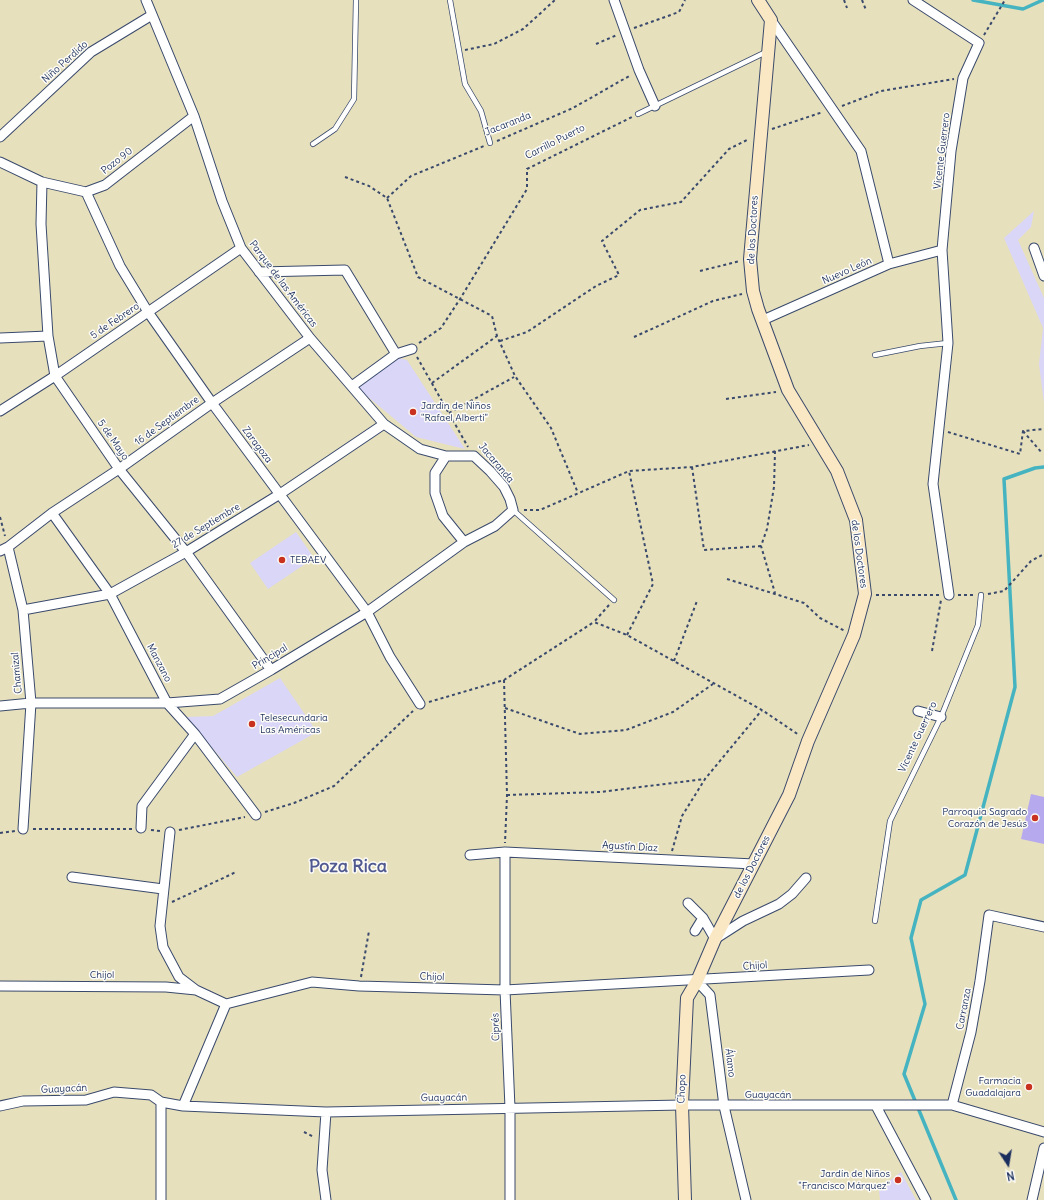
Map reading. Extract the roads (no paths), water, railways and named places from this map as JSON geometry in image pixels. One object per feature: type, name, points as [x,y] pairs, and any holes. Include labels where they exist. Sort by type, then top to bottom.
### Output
[{"type":"street","name":"Parque de las Américas","points":[[146,0],[194,116],[222,201],[241,248],[310,338],[384,424],[420,449],[446,456],[474,456]]},
{"type":"street","points":[[614,0],[639,70],[655,106]]},
{"type":"street","points":[[758,0],[831,110],[861,151],[889,264]]},
{"type":"street","name":"Vicente Guerrero","points":[[913,0],[980,40],[962,78],[951,151],[942,250],[948,344],[933,484],[945,595]]},
{"type":"street","name":"Niño Perdido","points":[[0,137],[91,52],[152,15]]},
{"type":"street","name":"de los Doctores","points":[[697,981],[715,939],[789,795],[808,741],[854,635],[865,594],[856,520],[837,472],[788,390],[753,291],[750,259],[770,20]]},
{"type":"street","name":"Pozo 90","points":[[86,192],[105,185],[194,116]]},
{"type":"street","points":[[0,162],[42,182],[86,192]]},
{"type":"street","name":"5 de Mayo","points":[[42,182],[41,224],[48,336],[54,376],[119,469],[186,552],[271,670]]},
{"type":"street","name":"Zaragoza","points":[[86,192],[120,266],[148,312],[212,403],[367,612],[390,657],[420,704]]},
{"type":"street","name":"5 de Febrero","points":[[0,410],[54,376],[241,248]]},
{"type":"street","points":[[1034,248],[1044,276]]},
{"type":"street","name":"Nuevo León","points":[[763,320],[889,264],[942,250]]},
{"type":"street","points":[[259,272],[345,270],[396,354]]},
{"type":"street","points":[[0,338],[48,336]]},
{"type":"street","name":"16 de Septiembre","points":[[4,549],[52,513],[119,469],[212,403],[310,338]]},
{"type":"street","points":[[352,386],[396,354],[412,349]]},
{"type":"street","name":"27 de Septiembre","points":[[23,610],[110,594],[186,552],[280,494],[384,424]]},
{"type":"street","points":[[446,456],[435,473],[434,493],[443,516],[464,542]]},
{"type":"street","name":"Jacaranda","points":[[474,456],[490,470],[504,487],[510,499],[513,510]]},
{"type":"street","name":"Principal","points":[[0,706],[31,703],[168,703],[220,699],[367,612],[464,542],[495,526],[513,510]]},
{"type":"street","name":"Manzano","points":[[52,513],[110,594],[168,703],[195,734],[256,815]]},
{"type":"street","name":"Chamizal","points":[[4,549],[23,610],[31,703],[23,830]]},
{"type":"street","points":[[918,711],[941,717]]},
{"type":"street","points":[[141,828],[142,806],[195,734]]},
{"type":"street","points":[[170,832],[160,926],[163,947],[179,977],[196,990]]},
{"type":"street","name":"Agustín Díaz","points":[[470,855],[505,852],[754,864]]},
{"type":"street","name":"Ciprés","points":[[505,852],[505,990],[510,1108],[510,1200]]},
{"type":"street","points":[[72,877],[163,889]]},
{"type":"street","points":[[688,903],[704,918],[715,939],[743,921],[780,904],[792,894],[806,878]]},
{"type":"street","name":"Carranza","points":[[952,1106],[971,1032],[980,981],[988,915],[1044,927]]},
{"type":"street","points":[[695,931],[704,918]]},
{"type":"street","name":"Chijol","points":[[0,986],[138,986],[196,990],[226,1004],[312,982],[359,986],[505,990],[697,981],[869,970]]},
{"type":"street","name":"Chopo","points":[[685,1200],[682,1105],[687,998],[697,981]]},
{"type":"street","name":"Álamo","points":[[697,981],[710,995],[724,1106],[746,1200]]},
{"type":"street","points":[[183,1106],[226,1004]]},
{"type":"street","name":"Guayacán","points":[[0,1106],[23,1101],[86,1100],[114,1092],[152,1095],[161,1102],[183,1106],[326,1112],[682,1105],[952,1106],[1044,1132]]},
{"type":"street","points":[[161,1102],[161,1200]]},
{"type":"street","points":[[876,1106],[926,1200]]},
{"type":"street","points":[[326,1112],[322,1170],[326,1200]]},
{"type":"street","points":[[1032,1200],[1044,1148]]},
{"type":"lane","points":[[313,144],[335,130],[354,99],[356,0]]},
{"type":"lane","points":[[450,0],[465,84],[481,111],[490,143]]},
{"type":"lane","points":[[638,114],[768,51]]},
{"type":"lane","points":[[875,355],[920,346],[948,344]]},
{"type":"lane","points":[[513,510],[614,600]]},
{"type":"lane","name":"Vicente Guerrero","points":[[875,921],[890,821],[941,717],[978,625],[981,595]]},
{"type":"waterway","points":[[973,0],[1023,9],[1043,0]]},
{"type":"waterway","points":[[956,1200],[904,1074],[925,1004],[911,938],[921,900],[965,875],[1015,687],[1004,479],[1035,468],[1044,467]]},
{"type":"place","name":"Jardín de Niños \"Rafael Alberti\"","points":[[413,412]]},
{"type":"place","name":"TEBAEV","points":[[282,560]]},
{"type":"place","name":"Telesecundaria Las Américas","points":[[252,724]]},
{"type":"place","name":"Parroquia Sagrado Corazón de Jesús","points":[[1035,818]]},
{"type":"place","name":"Farmacia Guadalajara","points":[[1029,1087]]},
{"type":"place","name":"Jardín de Niños \"Francisco Márquez\"","points":[[898,1180]]},
{"type":"district","name":"Poza Rica","points":[[348,867]]}]
